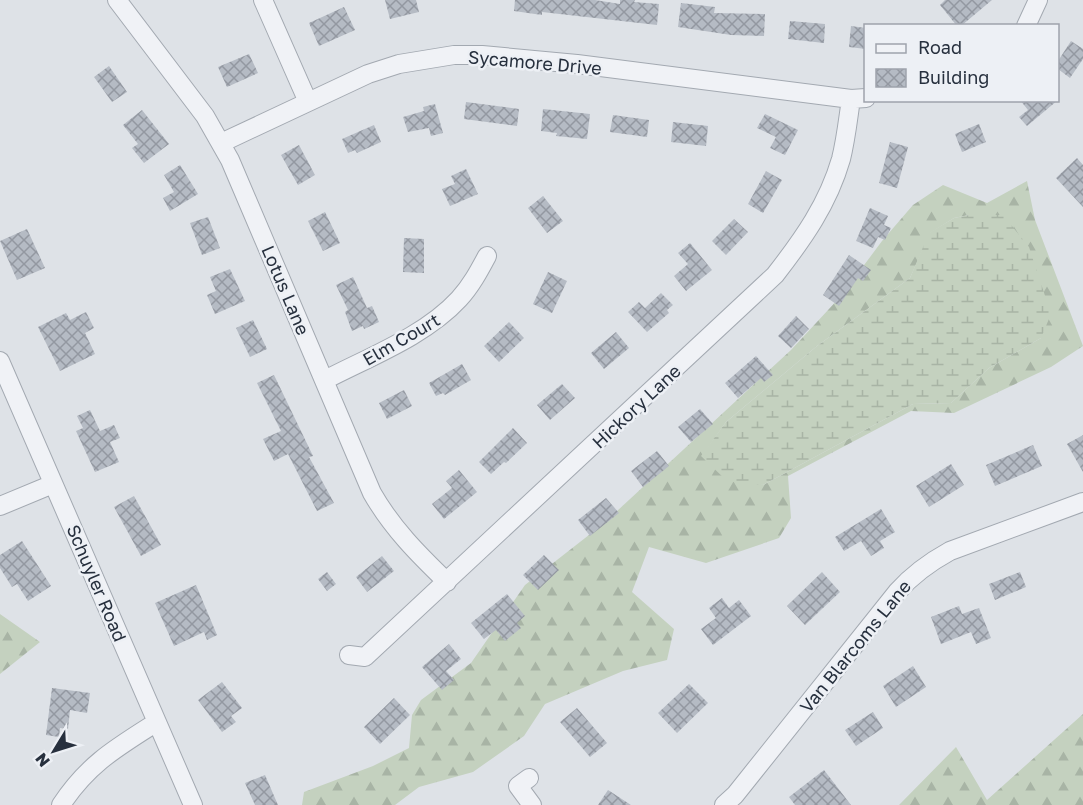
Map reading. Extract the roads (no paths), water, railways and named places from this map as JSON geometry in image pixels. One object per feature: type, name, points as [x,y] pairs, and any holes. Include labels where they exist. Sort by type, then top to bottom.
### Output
[{"type":"street","name":"Lotus Lane","points":[[117,0],[184,87],[221,143],[372,493],[401,536],[447,582]]},
{"type":"street","points":[[263,0],[308,102]]},
{"type":"street","points":[[1027,24],[1038,0]]},
{"type":"street","name":"Sycamore Drive","points":[[221,143],[368,74],[399,64],[454,55],[577,64],[858,98]]},
{"type":"street","name":"Hickory Lane","points":[[349,655],[365,657],[775,275],[809,230],[827,195],[858,98]]},
{"type":"street","name":"Elm Court","points":[[325,381],[425,328],[444,314],[468,288],[486,256]]},
{"type":"street","name":"Schuyler Road","points":[[0,362],[193,805]]},
{"type":"street","points":[[0,506],[53,484]]},
{"type":"street","name":"Van Blarcoms Lane","points":[[724,805],[735,795],[912,575],[950,550],[1083,501]]},
{"type":"street","points":[[61,805],[73,787],[105,755],[157,722]]},
{"type":"street","points":[[529,778],[518,786],[532,805]]}]
